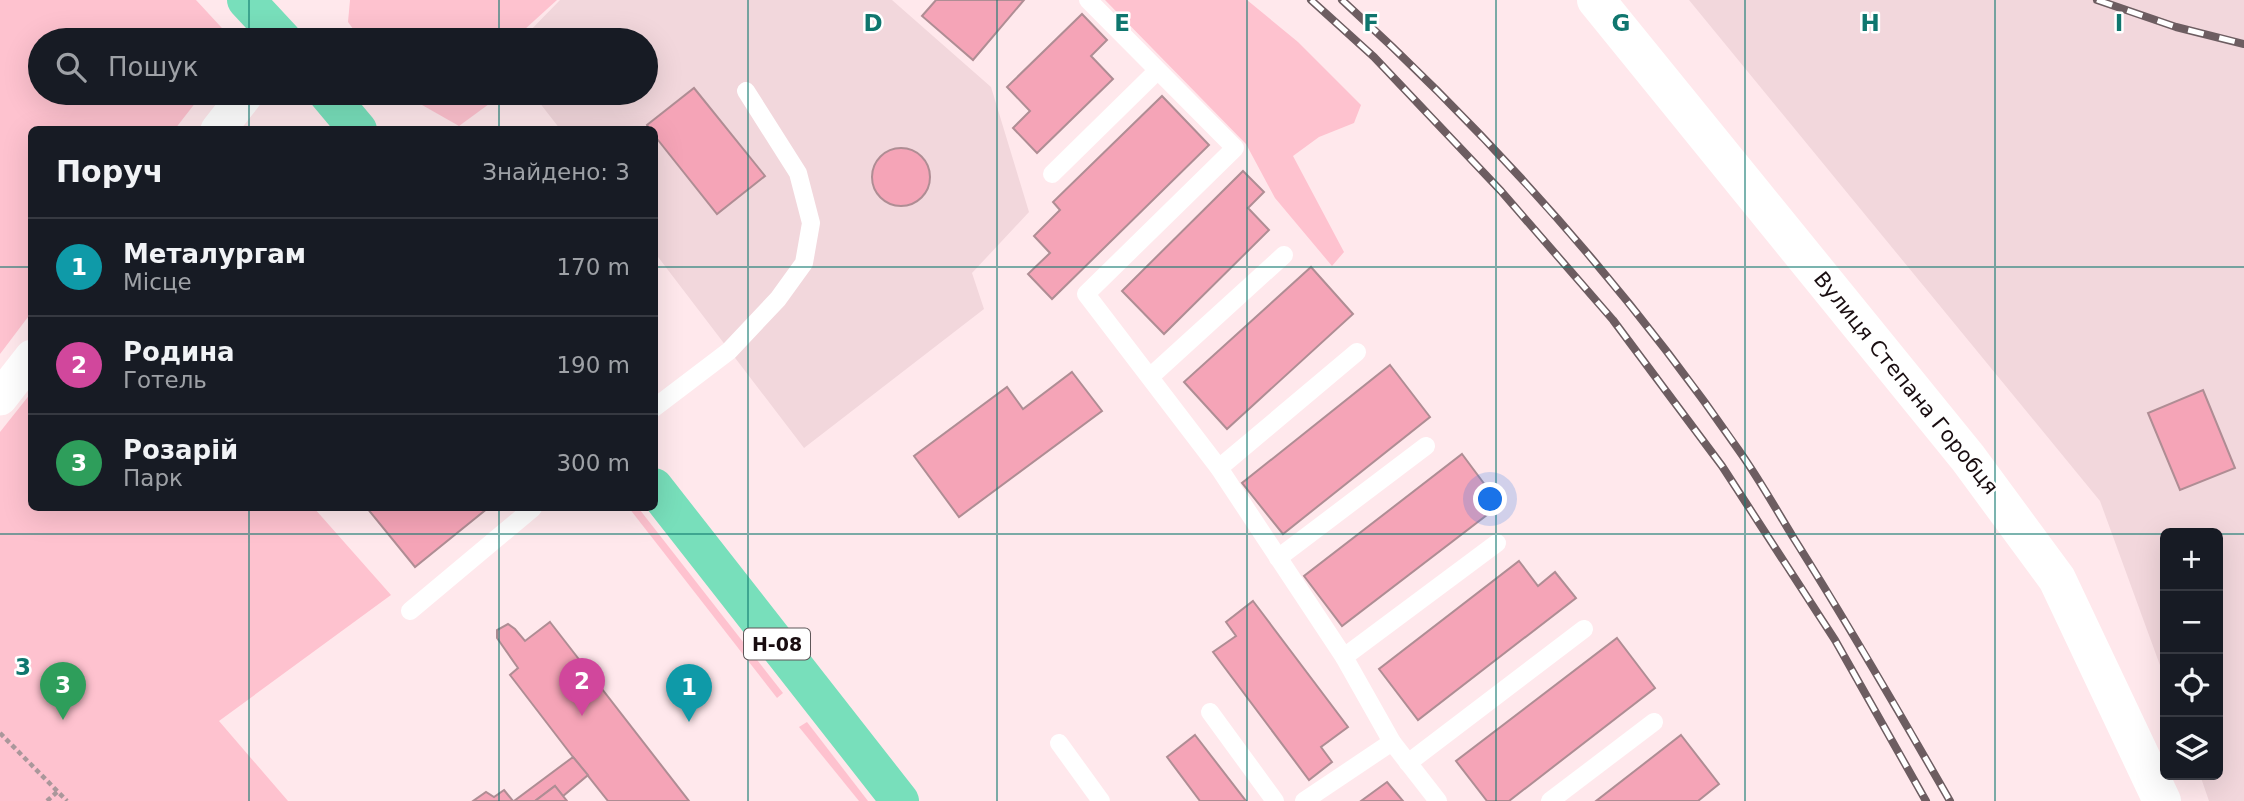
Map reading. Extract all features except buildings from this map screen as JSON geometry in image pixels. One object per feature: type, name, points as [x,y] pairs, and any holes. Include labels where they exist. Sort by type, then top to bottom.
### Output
[{"type":"main road","points":[[246,0],[272,28]]},
{"type":"main road","points":[[337,105],[356,126]]},
{"type":"main road","name":"Н-08","points":[[658,492],[900,801]]},
{"type":"street","name":"Вулиця Степана Горобця","points":[[1596,0],[1968,458],[2057,579],[2162,801]]},
{"type":"street","points":[[221,126],[238,105]]},
{"type":"street","points":[[0,398],[28,362]]},
{"type":"lane","points":[[1088,0],[1236,148],[1086,294],[1219,468],[1344,657],[1392,742],[1438,801]]},
{"type":"lane","points":[[1052,174],[1157,71]]},
{"type":"lane","points":[[658,405],[729,351],[778,299],[804,263],[811,223],[798,173],[747,92]]},
{"type":"lane","points":[[1150,377],[1284,255]]},
{"type":"lane","points":[[1219,468],[1357,352]]},
{"type":"lane","points":[[1278,558],[1426,446]]},
{"type":"lane","points":[[410,611],[529,511]]},
{"type":"lane","points":[[1344,657],[1497,544]]},
{"type":"lane","points":[[1408,763],[1584,628]]},
{"type":"lane","points":[[1210,712],[1275,801]]},
{"type":"lane","points":[[1550,801],[1654,722]]},
{"type":"lane","points":[[1304,801],[1392,742]]},
{"type":"lane","points":[[1059,743],[1101,801]]},
{"type":"path","points":[[0,733],[67,801]]},
{"type":"path","points":[[47,801],[57,792]]},
{"type":"shaded area","points":[[0,0],[196,0],[222,28],[28,28],[28,105],[194,105],[177,126],[28,126],[28,317],[0,354]]},
{"type":"shaded area","points":[[350,0],[557,0],[526,28],[352,28],[348,22]]},
{"type":"shaded area","points":[[560,0],[892,0],[991,87],[1029,212],[972,273],[984,309],[804,448],[658,257],[658,126],[558,126],[541,105],[658,105],[658,28],[533,28]]},
{"type":"shaded area","points":[[1105,0],[1247,0],[1298,42],[1361,105],[1354,123],[1319,137],[1293,156],[1344,252],[1332,266],[1275,198],[1246,144]]},
{"type":"shaded area","points":[[1689,0],[2244,0],[2244,801],[2209,801],[2202,780],[2223,780],[2223,528],[2160,528],[2160,665],[2100,501]]},
{"type":"shaded area","points":[[422,105],[488,105],[459,126]]},
{"type":"shaded area","points":[[28,397],[28,511],[317,511],[391,595],[219,721],[288,801],[0,801],[0,432]]},
{"type":"shaded area","points":[[631,511],[641,511],[783,693],[777,698]]},
{"type":"shaded area","points":[[807,722],[868,801],[859,801],[799,727]]},
{"type":"railway","points":[[1311,0],[1374,57],[1501,191],[1613,320],[1722,466],[1835,640],[1926,801]]},
{"type":"railway","points":[[1342,0],[1397,51],[1503,159],[1554,215],[1651,331],[1761,483],[1950,801]]},
{"type":"railway","points":[[2097,0],[2176,27],[2244,44]]},
{"type":"place","name":"Родина","points":[[582,716]]},
{"type":"place","name":"Розарій","points":[[63,720]]},
{"type":"place","name":"Металургам","points":[[689,722]]}]
